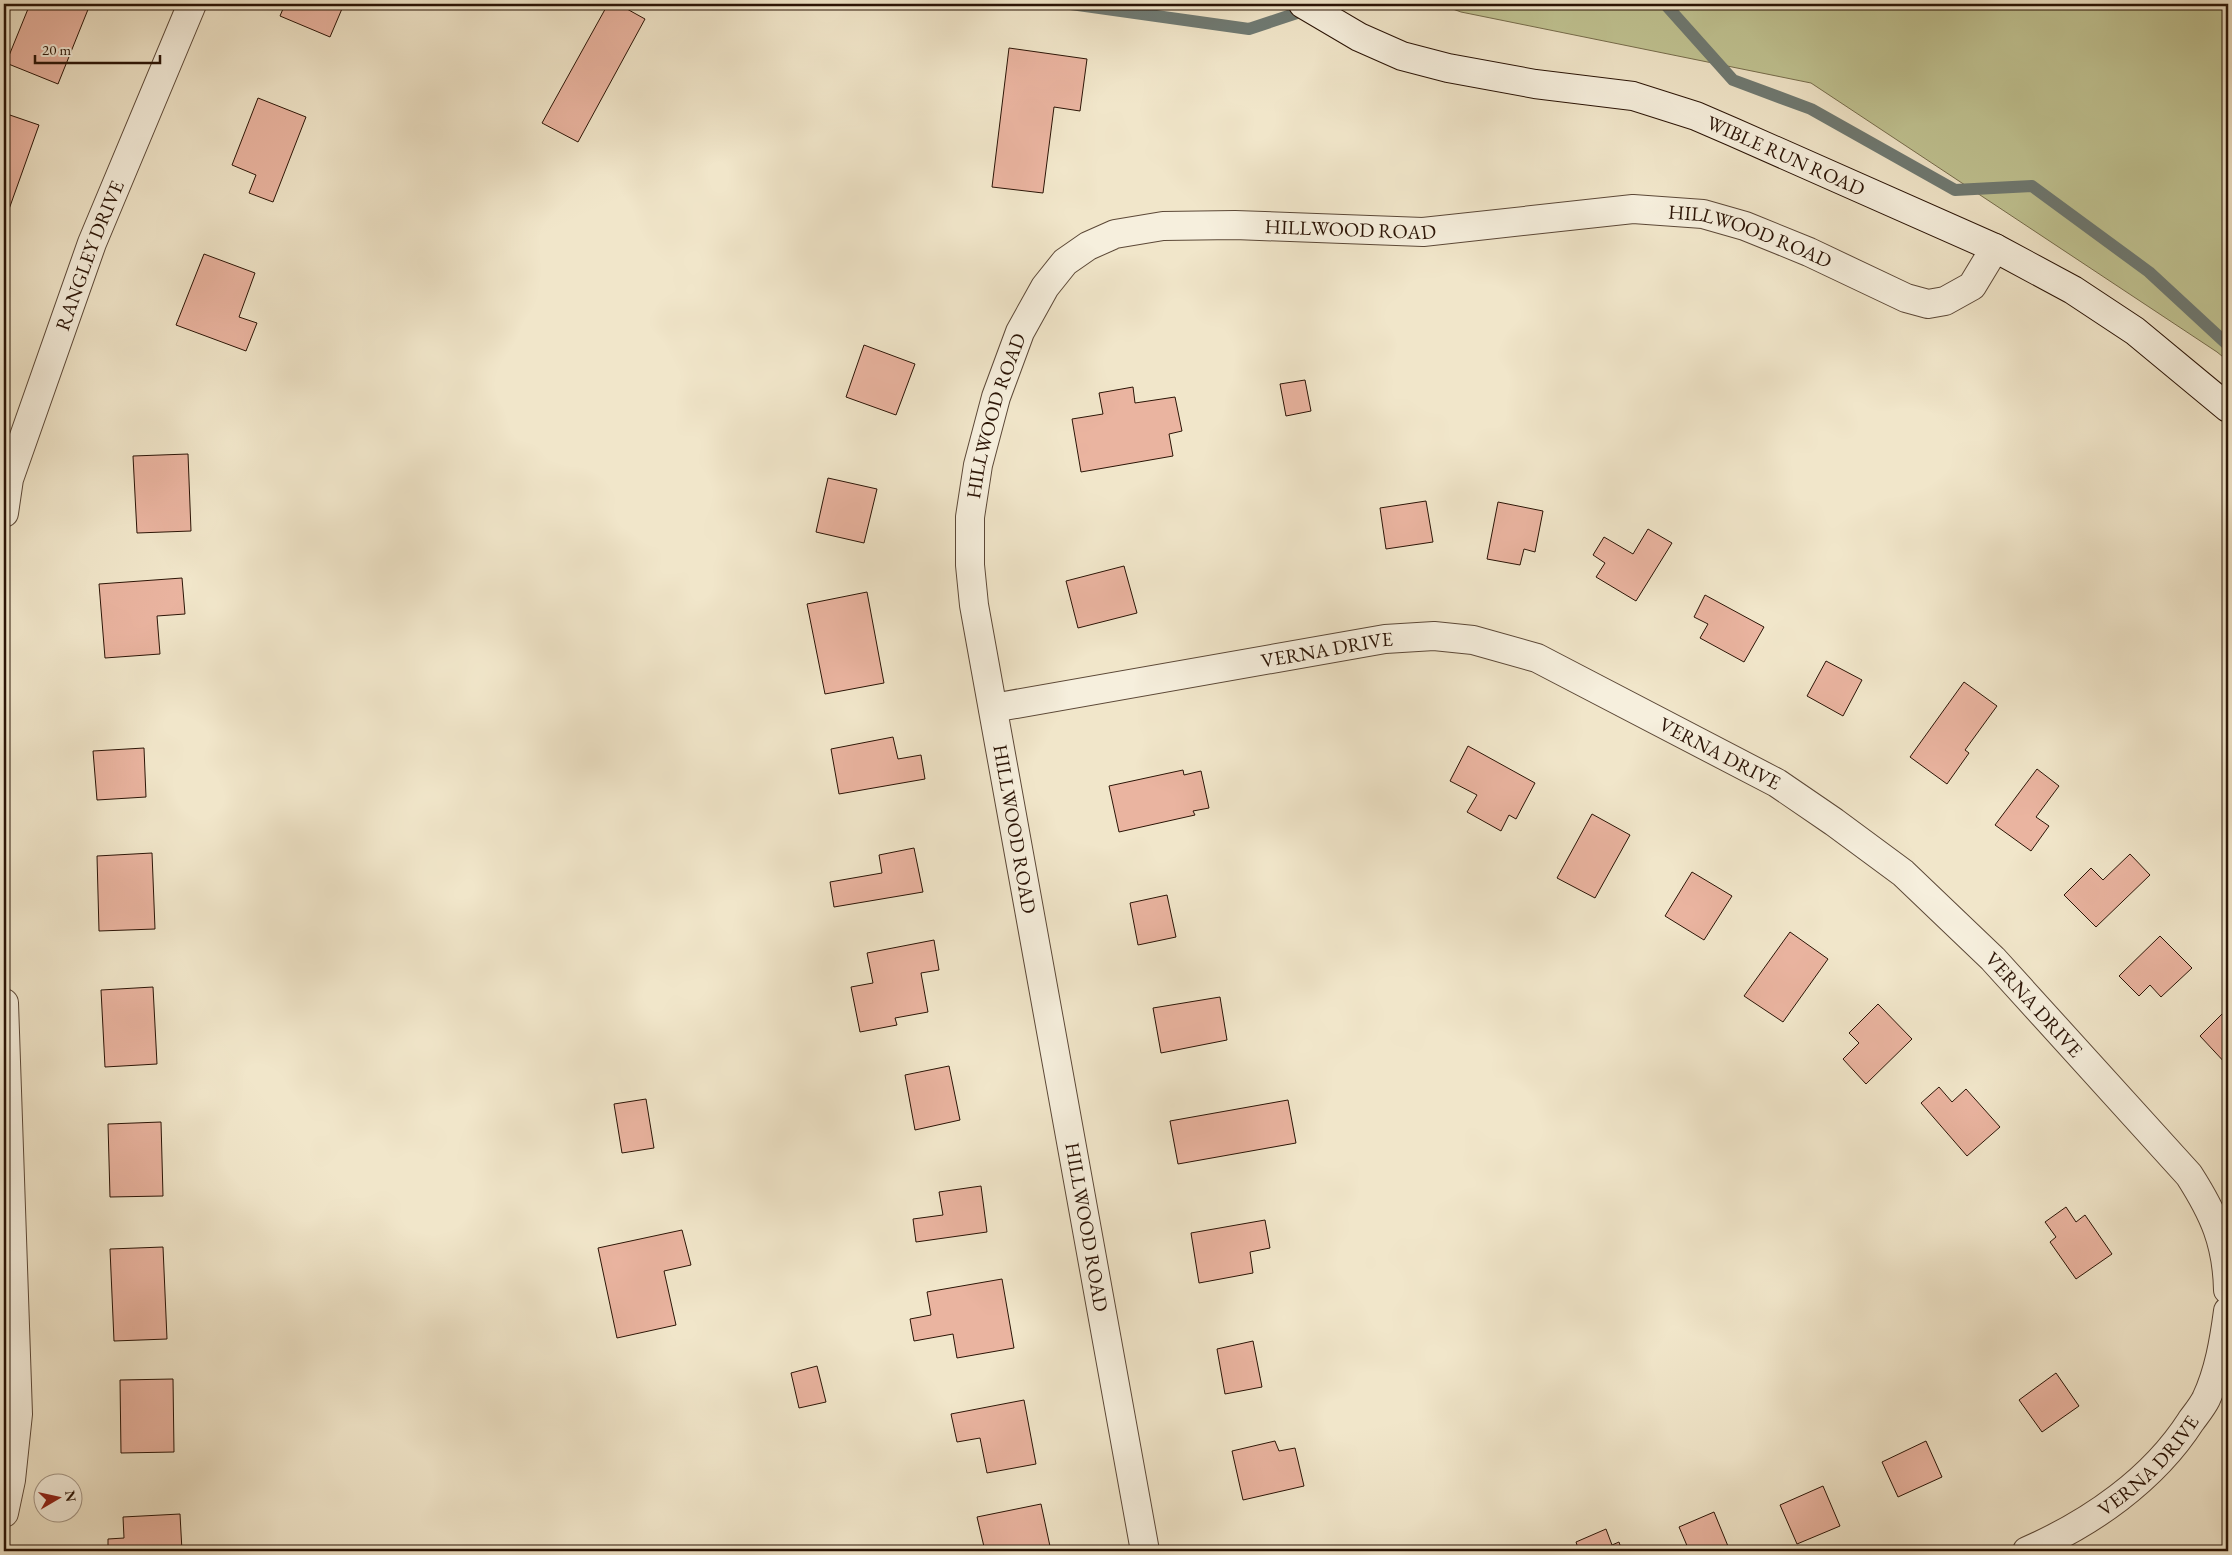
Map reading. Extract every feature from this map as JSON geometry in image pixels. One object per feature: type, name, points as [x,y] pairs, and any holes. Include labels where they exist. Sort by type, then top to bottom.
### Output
[{"type":"street","name":"RANGLEY DRIVE","points":[[4,513],[6,478],[92,243],[192,4]]},
{"type":"street","name":"WIBLE RUN ROAD","points":[[1303,4],[1359,37],[1402,56],[1448,68],[1535,84],[1634,96],[1696,116],[1995,248],[2073,290],[2135,331],[2228,408]]},
{"type":"street","name":"HILLWOOD ROAD","points":[[1144,1551],[974,606],[970,566],[970,516],[978,466],[996,397],[1020,332],[1045,287],[1065,262],[1088,246],[1115,234],[1163,226],[1235,224],[1423,232],[1633,209],[1703,214],[1745,226],[1809,252],[1906,298],[1928,304],[1945,301],[1972,286],[1995,248]]},
{"type":"street","name":"VERNA DRIVE","points":[[993,708],[1385,639],[1434,636],[1473,640],[1537,658],[1777,783],[1903,873],[1993,959],[2189,1175],[2208,1205],[2220,1236],[2228,1268],[2228,1290]]},
{"type":"street","points":[[4,1003],[18,1414],[11,1480],[4,1514]]},
{"type":"street","name":"VERNA DRIVE","points":[[2027,1551],[2097,1512],[2144,1479],[2176,1446],[2206,1400],[2222,1354],[2228,1311]]},
{"type":"green space","points":[[1439,4],[2228,4],[2228,361],[1811,83],[1461,12]]},
{"type":"building","points":[[30,4],[80,4],[89,7],[58,84],[6,63]]},
{"type":"building","points":[[285,4],[344,4],[330,37],[280,16]]},
{"type":"building","points":[[608,4],[618,4],[645,19],[578,142],[542,123]]},
{"type":"building","points":[[1009,48],[1087,59],[1080,111],[1054,107],[1043,193],[992,187]]},
{"type":"building","points":[[258,98],[306,117],[273,202],[249,193],[256,175],[232,165]]},
{"type":"building","points":[[4,113],[39,125],[8,212],[4,210]]},
{"type":"building","points":[[204,254],[255,273],[239,317],[257,323],[246,351],[176,325]]},
{"type":"building","points":[[864,345],[915,364],[896,415],[846,397]]},
{"type":"building","points":[[1305,380],[1311,411],[1286,416],[1280,384]]},
{"type":"building","points":[[1133,387],[1135,403],[1175,397],[1182,431],[1169,434],[1173,456],[1081,472],[1072,419],[1103,414],[1099,393]]},
{"type":"building","points":[[188,454],[191,531],[137,533],[133,456]]},
{"type":"building","points":[[828,478],[877,489],[864,543],[816,532]]},
{"type":"building","points":[[1426,501],[1433,542],[1386,549],[1380,508]]},
{"type":"building","points":[[1498,502],[1543,511],[1535,552],[1524,549],[1520,565],[1487,559]]},
{"type":"building","points":[[1648,529],[1672,543],[1636,601],[1596,577],[1605,563],[1593,555],[1604,537],[1633,554]]},
{"type":"building","points":[[1124,566],[1137,613],[1078,628],[1066,581]]},
{"type":"building","points":[[182,578],[185,614],[157,616],[160,654],[105,658],[99,584]]},
{"type":"building","points":[[867,592],[884,683],[825,694],[807,604]]},
{"type":"building","points":[[1705,595],[1764,627],[1744,662],[1700,638],[1708,624],[1694,617]]},
{"type":"building","points":[[1826,661],[1862,680],[1843,716],[1807,696]]},
{"type":"building","points":[[1964,682],[1997,706],[1965,750],[1969,753],[1947,784],[1910,757]]},
{"type":"building","points":[[893,737],[898,759],[921,755],[925,779],[839,794],[831,749]]},
{"type":"building","points":[[1468,746],[1535,783],[1516,819],[1509,815],[1501,831],[1467,812],[1477,795],[1450,781]]},
{"type":"building","points":[[144,748],[146,797],[97,800],[93,751]]},
{"type":"building","points":[[2037,769],[2059,786],[2036,817],[2049,826],[2031,851],[1995,825]]},
{"type":"building","points":[[1183,770],[1184,775],[1201,771],[1209,808],[1193,811],[1195,815],[1119,832],[1109,786]]},
{"type":"building","points":[[1592,814],[1630,835],[1595,898],[1557,878]]},
{"type":"building","points":[[914,848],[923,892],[834,907],[830,882],[882,873],[879,855]]},
{"type":"building","points":[[152,853],[155,929],[99,931],[97,856]]},
{"type":"building","points":[[2130,854],[2150,875],[2096,927],[2064,895],[2091,868],[2103,880]]},
{"type":"building","points":[[1692,872],[1732,896],[1704,940],[1665,916]]},
{"type":"building","points":[[1167,895],[1176,937],[1138,945],[1130,903]]},
{"type":"building","points":[[1790,932],[1828,959],[1783,1022],[1744,996]]},
{"type":"building","points":[[2160,936],[2192,968],[2161,997],[2150,985],[2139,996],[2119,976]]},
{"type":"building","points":[[934,940],[939,970],[921,973],[928,1012],[895,1018],[897,1025],[860,1032],[851,987],[873,983],[867,953]]},
{"type":"building","points":[[153,987],[157,1064],[105,1067],[101,990]]},
{"type":"building","points":[[1220,997],[1227,1040],[1161,1053],[1153,1008]]},
{"type":"building","points":[[1878,1004],[1912,1039],[1866,1084],[1843,1059],[1859,1043],[1849,1033]]},
{"type":"building","points":[[2228,1008],[2228,1066],[2200,1036]]},
{"type":"building","points":[[949,1066],[960,1120],[915,1130],[905,1075]]},
{"type":"building","points":[[1939,1087],[1952,1102],[1966,1089],[2000,1127],[1967,1156],[1921,1103]]},
{"type":"building","points":[[646,1099],[654,1148],[622,1153],[614,1104]]},
{"type":"building","points":[[1288,1100],[1296,1143],[1178,1164],[1170,1121]]},
{"type":"building","points":[[161,1122],[163,1196],[110,1197],[108,1124]]},
{"type":"building","points":[[981,1186],[987,1232],[916,1242],[913,1219],[943,1215],[939,1192]]},
{"type":"building","points":[[2066,1207],[2076,1222],[2085,1215],[2112,1254],[2076,1279],[2050,1242],[2056,1237],[2045,1222]]},
{"type":"building","points":[[1265,1220],[1270,1248],[1250,1252],[1253,1273],[1199,1283],[1191,1233]]},
{"type":"building","points":[[682,1230],[691,1265],[664,1271],[676,1325],[617,1338],[598,1248]]},
{"type":"building","points":[[163,1247],[167,1339],[114,1341],[110,1249]]},
{"type":"building","points":[[1002,1279],[1014,1348],[957,1358],[953,1334],[914,1341],[910,1319],[931,1315],[927,1292]]},
{"type":"building","points":[[1253,1341],[1262,1387],[1225,1394],[1217,1349]]},
{"type":"building","points":[[817,1366],[826,1402],[799,1408],[791,1373]]},
{"type":"building","points":[[2056,1373],[2079,1406],[2042,1432],[2019,1400]]},
{"type":"building","points":[[173,1379],[174,1452],[121,1453],[120,1380]]},
{"type":"building","points":[[1024,1400],[1036,1464],[987,1473],[980,1438],[957,1442],[951,1414]]},
{"type":"building","points":[[1275,1441],[1279,1451],[1295,1448],[1304,1486],[1243,1500],[1232,1451]]},
{"type":"building","points":[[1926,1441],[1942,1477],[1898,1497],[1882,1462]]},
{"type":"building","points":[[1823,1486],[1840,1526],[1797,1544],[1780,1505]]},
{"type":"building","points":[[1041,1504],[1051,1551],[985,1551],[977,1517]]},
{"type":"building","points":[[1714,1512],[1730,1551],[1680,1551],[1688,1548],[1679,1527]]},
{"type":"building","points":[[180,1514],[182,1551],[108,1551],[108,1539],[124,1538],[123,1517]]},
{"type":"building","points":[[1606,1529],[1612,1545],[1619,1542],[1622,1551],[1579,1551],[1576,1542]]},
{"type":"waterway","points":[[1071,4],[1249,29],[1309,9]]},
{"type":"waterway","points":[[1665,4],[1733,80],[1811,109],[1955,190],[2032,186],[2149,272],[2228,345]]}]
